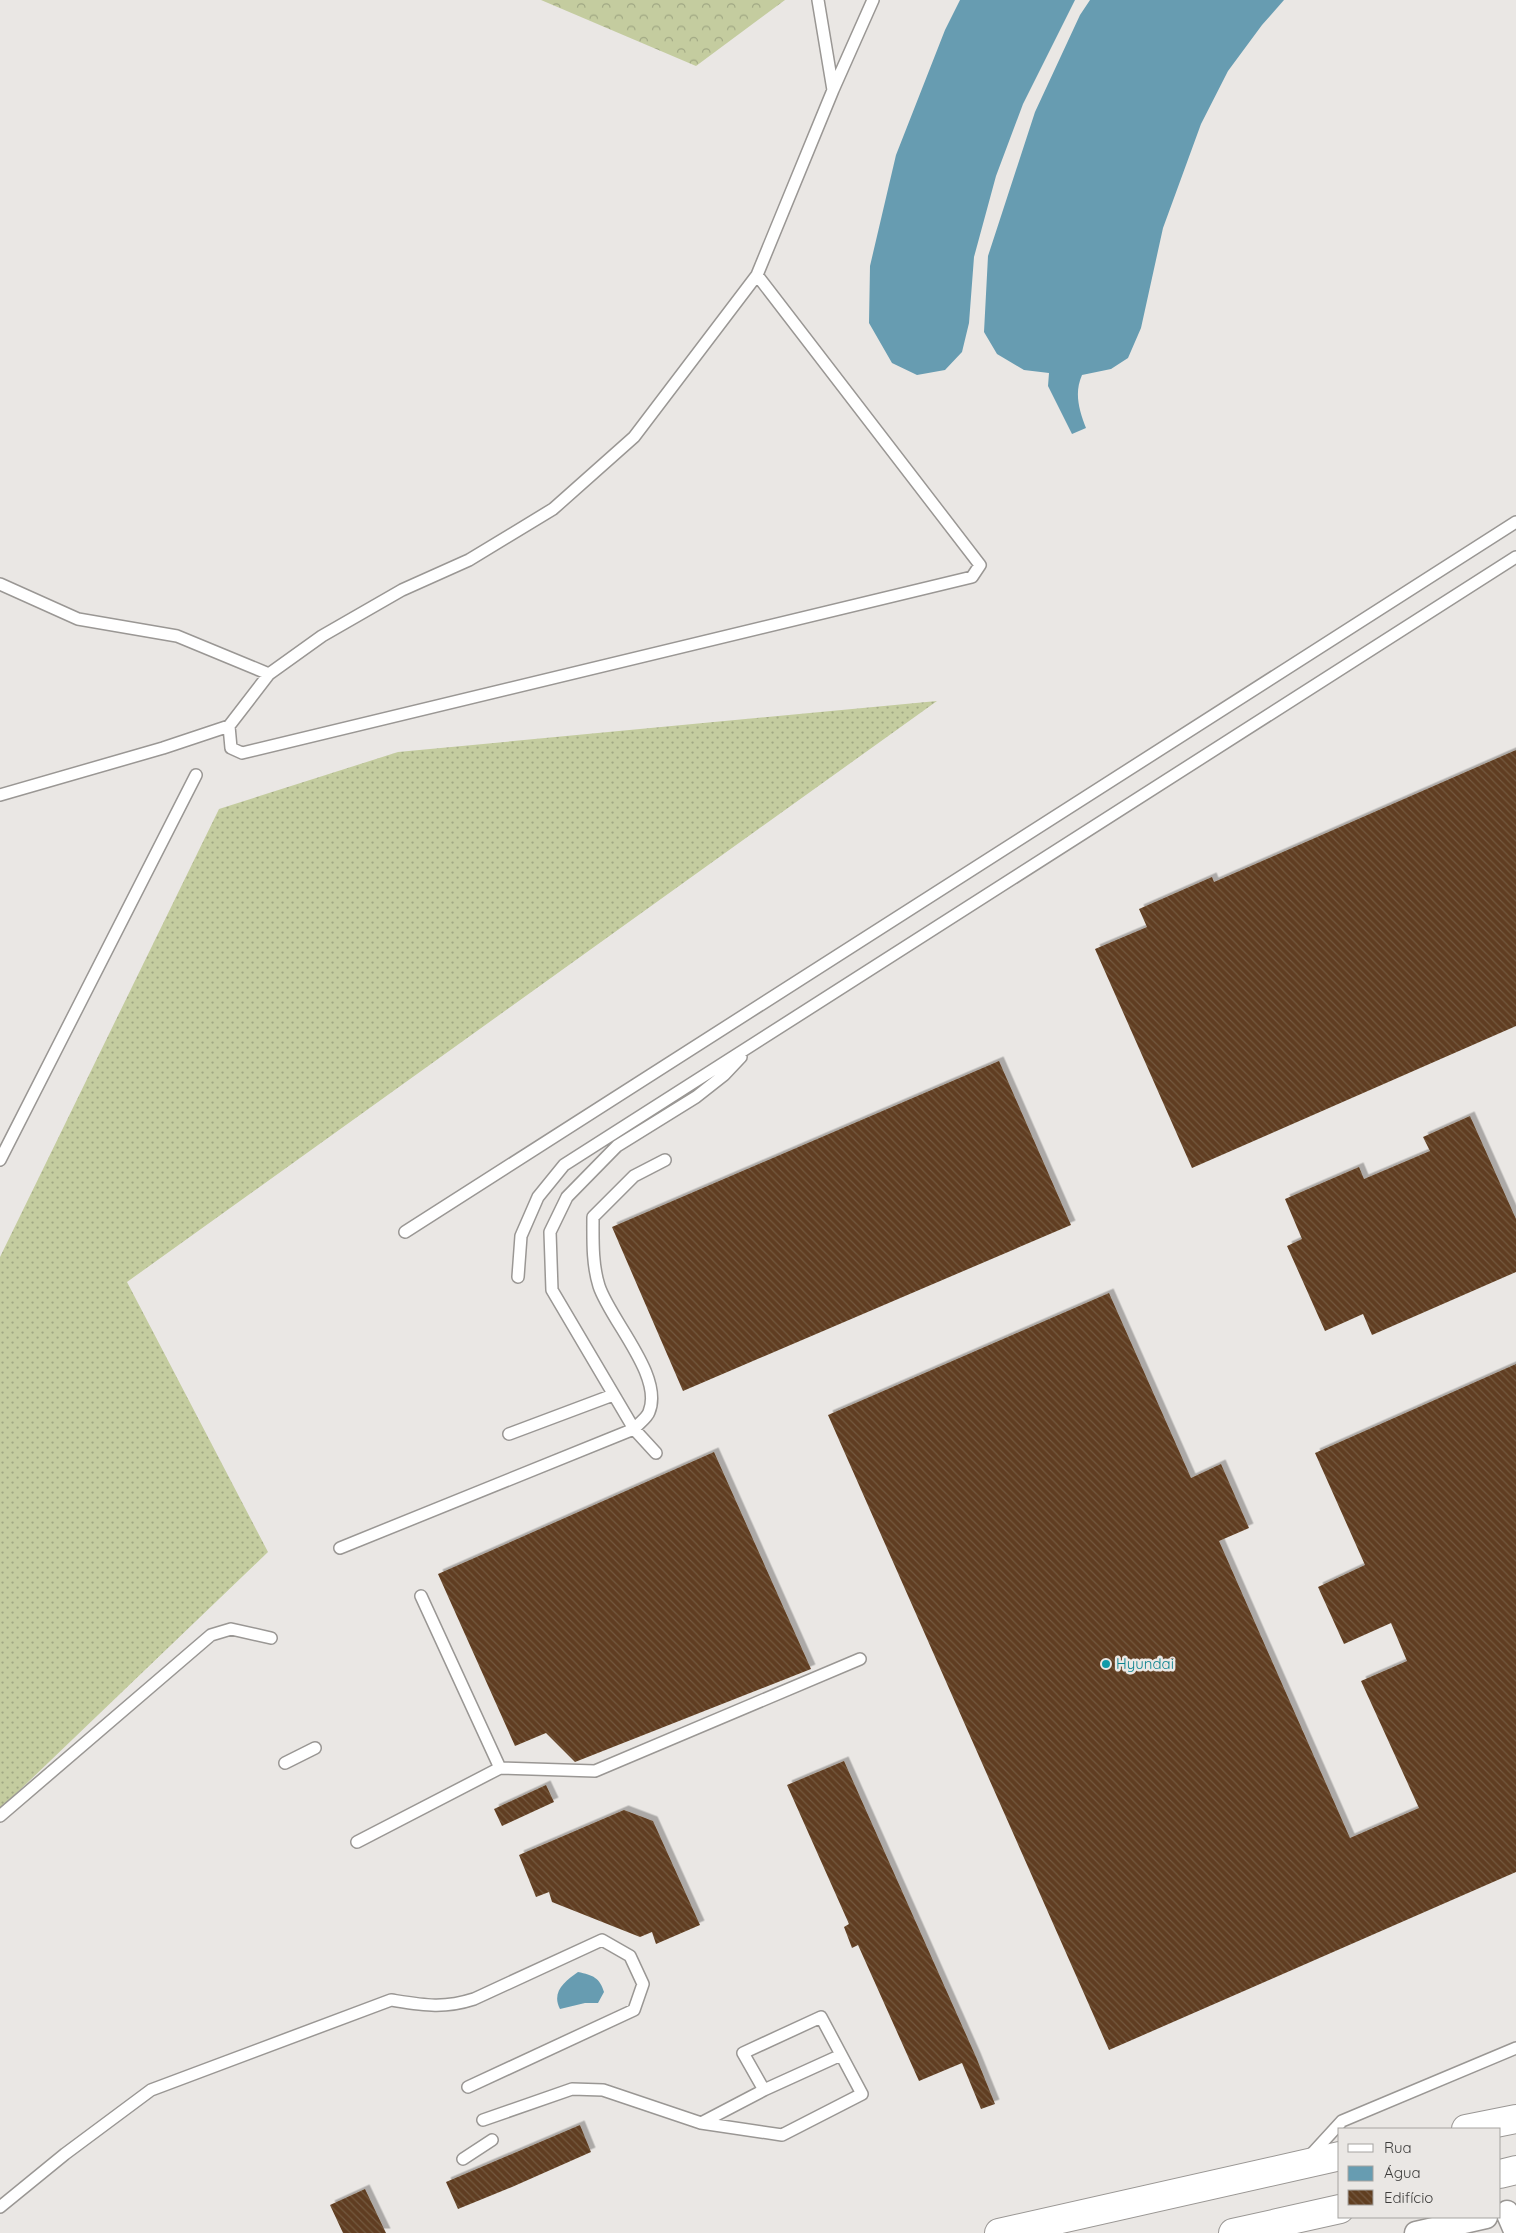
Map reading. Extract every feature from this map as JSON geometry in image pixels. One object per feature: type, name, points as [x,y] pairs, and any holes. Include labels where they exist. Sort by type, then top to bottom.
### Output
[{"type":"main road","points":[[1471,2128],[1516,2119]]},
{"type":"main road","points":[[998,2233],[1338,2156]]},
{"type":"main road","points":[[1501,2174],[1516,2170]]},
{"type":"main road","points":[[1233,2233],[1338,2209]]},
{"type":"street","points":[[1502,2213],[1516,2233]]},
{"type":"street","points":[[1416,2233],[1480,2218]]},
{"type":"lane","points":[[818,0],[833,90]]},
{"type":"lane","points":[[0,795],[163,748],[229,726],[269,674],[322,636],[402,590],[469,560],[553,508],[634,437],[756,275],[872,0]]},
{"type":"lane","points":[[229,726],[232,748],[242,753],[972,576],[980,565],[756,275]]},
{"type":"lane","points":[[405,1232],[1516,522]]},
{"type":"lane","points":[[518,1277],[522,1236],[538,1197],[564,1165],[1516,557]]},
{"type":"lane","points":[[0,584],[78,619],[178,636],[269,674]]},
{"type":"lane","points":[[0,1160],[196,775]]},
{"type":"lane","points":[[656,1453],[634,1429],[552,1290],[550,1232],[567,1197],[617,1146],[696,1097],[724,1075],[753,1044]]},
{"type":"lane","points":[[340,1548],[634,1429],[649,1412],[652,1392],[643,1367],[600,1286],[593,1249],[593,1217],[634,1176],[665,1160]]},
{"type":"lane","points":[[509,1434],[613,1395]]},
{"type":"lane","points":[[421,1596],[500,1768]]},
{"type":"lane","points":[[0,1816],[211,1635],[231,1630],[271,1638]]},
{"type":"lane","points":[[357,1842],[500,1768],[595,1771],[860,1659]]},
{"type":"lane","points":[[285,1763],[315,1748]]},
{"type":"lane","points":[[0,2208],[65,2154],[151,2090],[391,2000],[431,2007],[455,2005],[474,1999],[602,1940],[630,1956],[643,1984],[634,2010],[468,2087]]},
{"type":"lane","points":[[483,2120],[572,2089],[603,2090],[701,2124],[782,2134],[862,2094],[821,2017],[743,2053],[764,2090]]},
{"type":"lane","points":[[1302,2164],[1342,2121],[1516,2048]]},
{"type":"lane","points":[[701,2124],[764,2090],[841,2055]]},
{"type":"lane","points":[[463,2159],[492,2140]]},
{"type":"green space","points":[[541,0],[785,0],[696,66]]},
{"type":"green space","points":[[937,701],[127,1282],[268,1552],[0,1809],[0,1257],[219,809],[398,752]]},
{"type":"water","points":[[960,0],[1075,0],[1023,104],[996,176],[974,257],[969,323],[962,352],[945,370],[917,375],[892,363],[869,323],[870,266],[896,155],[945,30]]},
{"type":"water","points":[[1090,0],[1284,0],[1262,25],[1228,71],[1201,124],[1163,228],[1141,328],[1128,358],[1111,369],[1082,375],[1078,388],[1078,402],[1086,428],[1072,434],[1048,386],[1049,373],[1024,370],[997,354],[984,332],[988,256],[1035,112],[1080,15]]},
{"type":"water","points":[[578,1972],[588,1974],[598,1980],[604,1992],[598,2003],[585,2003],[560,2009],[557,1997],[558,1992],[568,1979]]},
{"type":"building","points":[[1516,750],[1516,1026],[1192,1168],[1095,949],[1147,927],[1139,909],[1212,877],[1214,882]]},
{"type":"building","points":[[999,1061],[1071,1225],[683,1391],[612,1227]]},
{"type":"building","points":[[1470,1116],[1516,1219],[1516,1272],[1372,1335],[1363,1314],[1325,1331],[1287,1246],[1302,1239],[1285,1199],[1359,1167],[1364,1179],[1430,1151],[1423,1137]]},
{"type":"building","name":"Hyundai","points":[[1109,1293],[1191,1478],[1221,1464],[1249,1528],[1219,1541],[1350,1838],[1419,1808],[1361,1681],[1407,1661],[1391,1623],[1344,1644],[1318,1587],[1365,1565],[1315,1453],[1516,1364],[1516,1872],[1109,2050],[828,1415]]},
{"type":"building","points":[[714,1452],[811,1669],[575,1762],[546,1733],[515,1746],[438,1574]]},
{"type":"building","points":[[844,1761],[976,2057],[995,2104],[981,2109],[962,2063],[919,2081],[858,1945],[852,1948],[844,1927],[849,1924],[787,1785]]},
{"type":"building","points":[[546,1785],[554,1802],[502,1826],[494,1809]]},
{"type":"building","points":[[624,1810],[653,1821],[700,1925],[656,1944],[652,1932],[640,1937],[552,1902],[549,1892],[536,1897],[519,1855]]},
{"type":"building","points":[[580,2125],[591,2152],[458,2209],[446,2182]]},
{"type":"building","points":[[365,2189],[386,2233],[343,2233],[330,2205]]},
{"type":"place","name":"Hyundai","points":[[1106,1664]]}]
